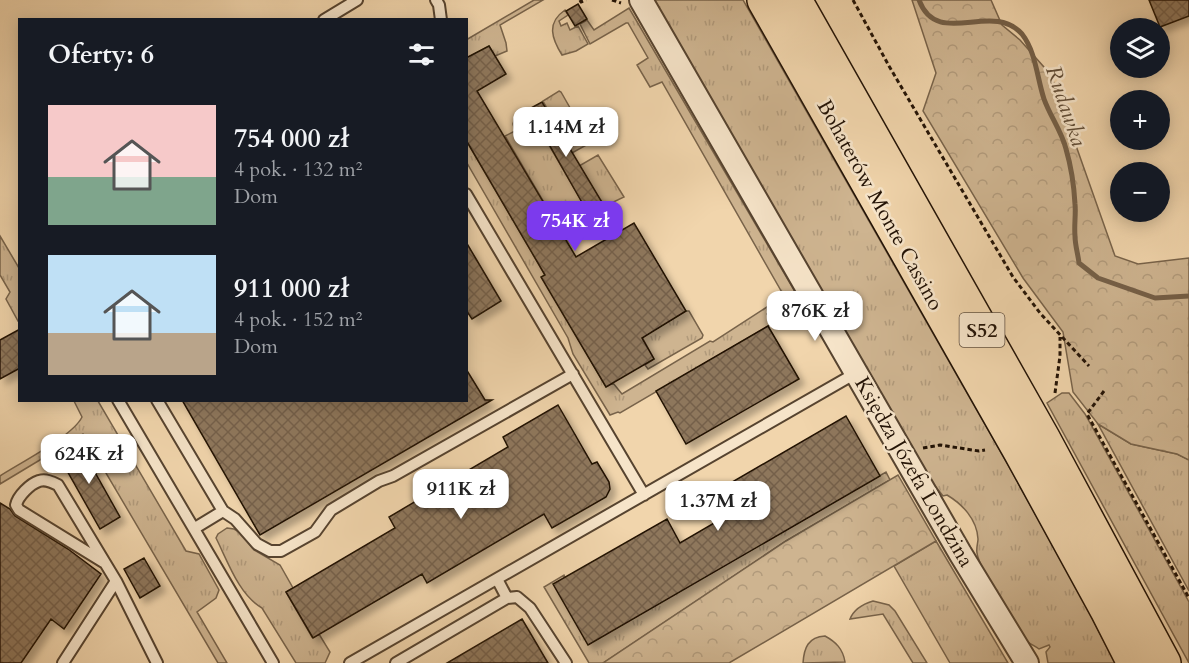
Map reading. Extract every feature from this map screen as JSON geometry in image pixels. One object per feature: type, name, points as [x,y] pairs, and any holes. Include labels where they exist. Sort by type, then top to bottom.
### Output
[{"type":"highway","name":"Bohaterów Monte Cassino","points":[[764,0],[1020,452],[1134,663]]},
{"type":"highway","name":"Bohaterów Monte Cassino","points":[[795,0],[1043,438],[1164,663]]},
{"type":"street","name":"Księdza Józefa Londzina","points":[[640,0],[1027,663]]},
{"type":"lane","points":[[327,18],[357,0]]},
{"type":"lane","points":[[440,2],[441,18]]},
{"type":"lane","points":[[468,197],[644,495]]},
{"type":"lane","points":[[350,663],[856,373]]},
{"type":"lane","points":[[158,402],[223,511],[235,519],[257,544],[270,551],[281,551],[315,532],[331,510],[573,374]]},
{"type":"lane","points":[[119,402],[273,663]]},
{"type":"lane","points":[[105,563],[19,510],[16,505],[18,498],[39,481],[50,480],[58,484],[116,581],[158,663]]},
{"type":"lane","points":[[195,528],[223,511]]},
{"type":"lane","points":[[497,579],[507,598]]},
{"type":"lane","points":[[63,663],[116,581]]},
{"type":"lane","points":[[396,663],[507,598],[517,597],[526,603],[567,663]]},
{"type":"path","points":[[580,0],[581,2],[586,0]]},
{"type":"path","points":[[853,0],[889,66],[1013,277],[1040,313],[1089,366]]},
{"type":"path","points":[[1055,393],[1060,356],[1060,335]]},
{"type":"path","points":[[1104,391],[1088,414],[1189,598]]},
{"type":"path","points":[[906,458],[930,446],[985,450]]},
{"type":"green space","points":[[534,0],[543,0],[500,25],[507,51],[495,56],[489,46],[468,57],[468,39]]},
{"type":"green space","points":[[651,0],[743,0],[1012,472],[1115,663],[1048,663],[1046,652],[1049,645],[1039,649],[1019,633],[997,597],[979,560],[977,532],[972,519],[958,503],[947,495],[943,496],[915,460]]},
{"type":"green space","points":[[912,0],[991,0],[1002,25],[1020,40],[1051,75],[1115,256],[1138,264],[1189,258],[1189,460],[1177,454],[1131,444],[1098,424],[1073,392],[1063,332],[1023,278],[923,111],[936,73]]},
{"type":"green space","points":[[629,8],[795,295],[767,314],[773,323],[620,413],[610,415],[573,354],[568,338],[468,165],[468,143],[545,275],[542,277],[606,387],[613,383],[622,394],[710,341],[713,342],[784,296],[662,82],[650,87],[637,65],[648,58],[628,23],[590,44],[580,24],[587,20],[594,30]]},
{"type":"green space","points":[[565,10],[568,15],[559,21],[561,26],[567,23],[570,30],[578,26],[588,44],[562,55],[554,37],[553,26],[555,20]]},
{"type":"green space","points":[[559,91],[590,143],[572,153],[543,101]]},
{"type":"green space","points":[[528,109],[588,212],[602,204],[579,166],[598,155],[624,197],[559,228],[505,136],[515,131],[513,124],[515,117]]},
{"type":"green space","points":[[0,236],[18,266],[18,321],[6,299],[10,292],[0,275]]},
{"type":"green space","points":[[689,311],[703,335],[702,338],[648,369],[645,365],[654,359],[642,337]]},
{"type":"green space","points":[[1062,393],[1069,393],[1085,414],[1189,602],[1189,663],[1047,403]]},
{"type":"green space","points":[[74,402],[99,402],[186,551],[199,554],[219,590],[216,598],[197,612],[227,663],[218,663],[83,434],[0,484],[0,476],[57,441],[82,417]]},
{"type":"green space","points":[[1098,424],[1131,444],[1177,454],[1189,460],[1189,591]]},
{"type":"green space","points":[[886,472],[890,480],[786,541],[603,663],[589,663],[544,587],[564,575],[589,644]]},
{"type":"green space","points":[[898,475],[936,541],[729,663],[603,663],[786,541]]},
{"type":"green space","points":[[227,528],[241,533],[254,550],[280,565],[293,588],[286,592],[312,637],[319,634],[330,652],[325,663],[296,663],[262,608],[247,595],[230,567],[216,538]]},
{"type":"green space","points":[[936,541],[1008,663],[950,663],[894,566]]},
{"type":"green space","points":[[873,601],[889,605],[895,611],[927,663],[913,663],[883,614],[850,619],[859,607]]},
{"type":"green space","points":[[825,636],[838,646],[845,662],[803,663],[808,644]]},
{"type":"building","points":[[1149,0],[1189,0],[1189,16],[1170,23],[1170,18],[1156,18]]},
{"type":"building","points":[[578,4],[587,19],[575,26],[566,11]]},
{"type":"building","points":[[489,46],[506,74],[477,91],[576,257],[634,223],[686,311],[642,338],[654,359],[606,387],[541,277],[545,275],[468,143],[468,57]]},
{"type":"building","points":[[542,102],[603,204],[588,213],[529,109]]},
{"type":"building","points":[[468,245],[501,301],[472,319],[468,313]]},
{"type":"building","points":[[768,326],[799,379],[686,444],[656,391]]},
{"type":"building","points":[[18,330],[18,369],[0,379],[0,340]]},
{"type":"building","points":[[468,372],[485,400],[492,400],[260,535],[183,402],[468,402]]},
{"type":"building","points":[[558,405],[592,464],[597,462],[609,482],[610,489],[606,497],[552,528],[544,514],[427,583],[422,574],[313,638],[286,592],[395,528],[389,517],[508,447],[503,437]]},
{"type":"building","points":[[846,416],[880,476],[588,645],[553,584],[667,519],[680,543],[728,515],[715,492]]},
{"type":"building","points":[[78,442],[120,517],[100,529],[57,453]]},
{"type":"building","points":[[0,503],[10,509],[15,516],[68,549],[101,574],[64,629],[51,619],[21,663],[0,663]]},
{"type":"building","points":[[144,558],[160,586],[140,598],[124,569]]},
{"type":"building","points":[[522,619],[548,663],[447,663]]},
{"type":"waterway","name":"Rudawka","points":[[919,0],[927,14],[938,21],[952,23],[996,21],[1010,25],[1027,41],[1044,99],[1062,136],[1069,162],[1074,190],[1075,239],[1079,263],[1098,278],[1155,298],[1189,296]]}]
